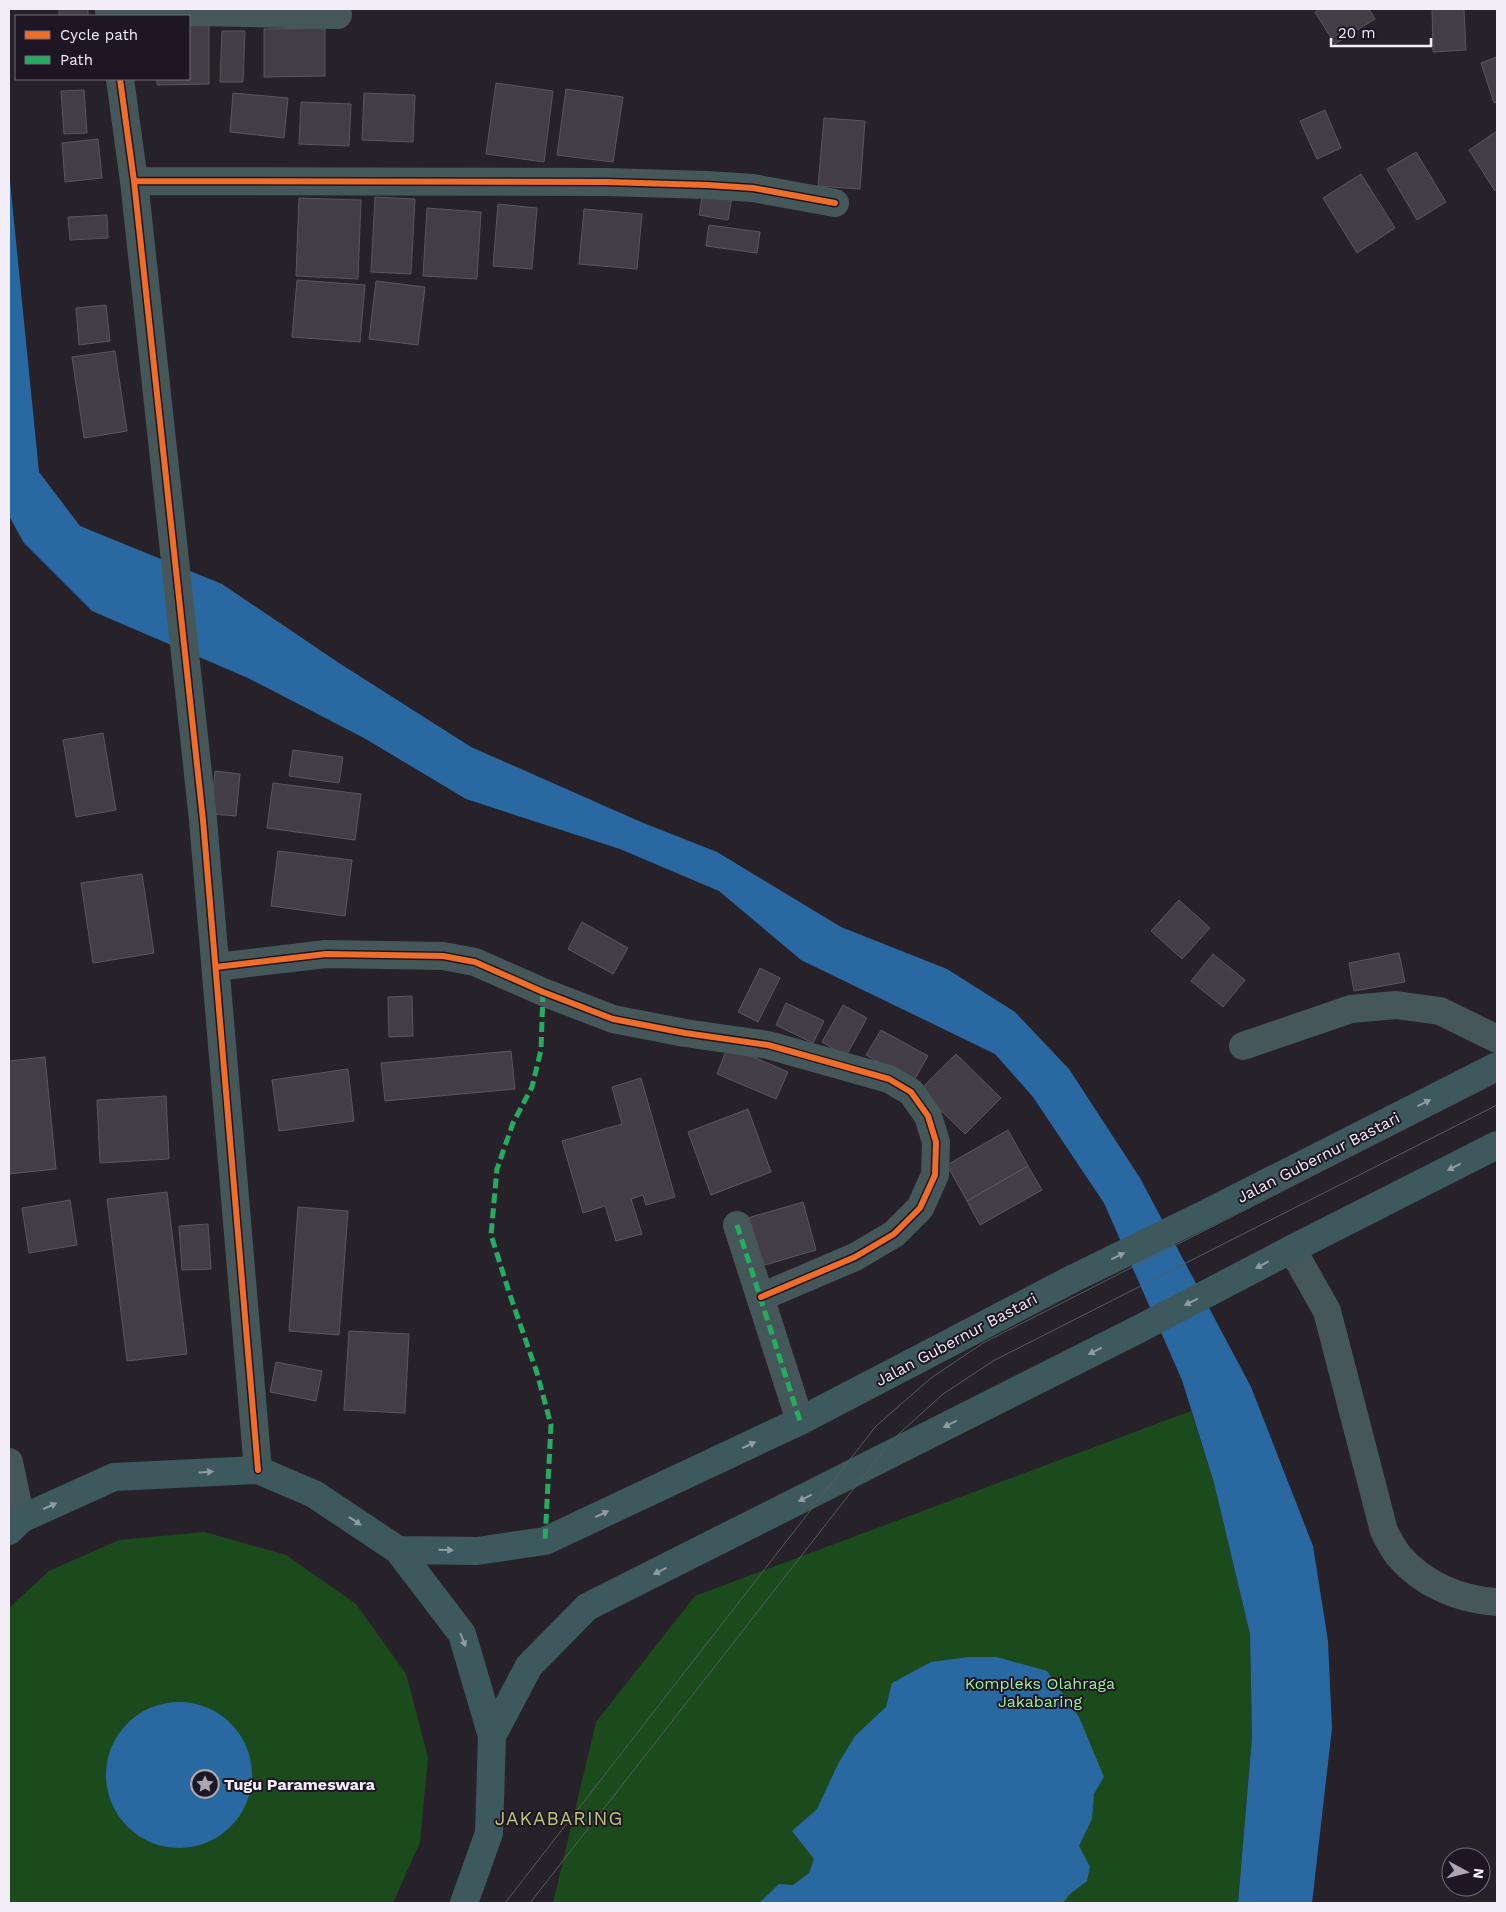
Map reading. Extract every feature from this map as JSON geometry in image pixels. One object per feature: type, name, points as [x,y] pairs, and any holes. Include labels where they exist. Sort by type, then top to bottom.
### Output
[{"type":"highway","name":"Jalan Gubernur Bastari","points":[[398,1550],[477,1551],[545,1541],[800,1421],[1074,1278],[1497,1066]]},
{"type":"highway","points":[[492,1736],[529,1666],[587,1607],[1138,1329],[1497,1145]]},
{"type":"highway","points":[[15,1525],[114,1477],[258,1470],[314,1494],[398,1550],[462,1634],[492,1736],[489,1833],[464,1903]]},
{"type":"street","points":[[110,12],[338,15]]},
{"type":"street","points":[[120,80],[134,181],[204,820],[258,1470]]},
{"type":"street","points":[[134,181],[606,182],[698,184],[753,188],[835,203]]},
{"type":"street","points":[[216,966],[326,954],[443,956],[475,962],[543,992],[613,1019],[685,1033],[768,1045],[889,1079],[911,1092],[928,1116],[936,1142],[934,1174],[920,1208],[894,1234],[854,1257],[761,1297]]},
{"type":"street","points":[[1243,1046],[1351,1009],[1396,1005],[1440,1011],[1497,1039]]},
{"type":"street","points":[[737,1225],[800,1421]]},
{"type":"street","points":[[1292,1249],[1327,1311],[1384,1531],[1398,1554],[1418,1574],[1445,1590],[1482,1601],[1497,1602]]},
{"type":"street","points":[[9,1462],[15,1525]]},
{"type":"green space","name":"Kompleks Olahraga Jakabaring","points":[[1191,1411],[1214,1483],[1250,1634],[1252,1737],[1238,1903],[553,1903],[596,1722],[695,1596]]},
{"type":"green space","points":[[204,1532],[286,1555],[356,1604],[406,1674],[428,1757],[420,1842],[393,1903],[9,1903],[9,1608],[49,1571],[119,1540]]},
{"type":"water","points":[[9,171],[39,472],[80,526],[222,584],[339,663],[471,747],[641,822],[717,852],[841,927],[947,969],[1015,1012],[1069,1069],[1140,1178],[1251,1387],[1313,1546],[1328,1641],[1332,1728],[1312,1903],[1238,1903],[1252,1737],[1250,1634],[1214,1483],[1182,1380],[1104,1203],[1033,1097],[995,1054],[801,960],[719,891],[620,849],[466,799],[364,738],[248,678],[92,611],[24,543],[9,516]]},
{"type":"water","points":[[969,1657],[997,1657],[1047,1671],[1079,1717],[1104,1777],[1094,1794],[1092,1819],[1079,1846],[1090,1867],[1087,1881],[1070,1894],[1063,1903],[759,1903],[779,1884],[793,1885],[809,1873],[814,1859],[792,1831],[817,1809],[838,1764],[855,1736],[886,1707],[892,1683],[931,1662]]},
{"type":"water","points":[[179,1702],[207,1707],[231,1723],[247,1747],[252,1775],[247,1803],[231,1827],[207,1843],[179,1848],[151,1843],[127,1827],[111,1803],[106,1775],[111,1747],[127,1723],[151,1707]]},
{"type":"building","points":[[59,9],[88,9],[88,15],[59,15]]},
{"type":"building","points":[[1319,9],[1369,9],[1375,19],[1335,44],[1315,12]]},
{"type":"building","points":[[1432,9],[1464,9],[1466,50],[1433,52]]},
{"type":"building","points":[[190,25],[209,25],[209,84],[157,85],[157,80],[190,80]]},
{"type":"building","points":[[325,28],[325,76],[264,77],[264,29]]},
{"type":"building","points":[[222,31],[245,31],[243,82],[220,82]]},
{"type":"building","points":[[1497,57],[1497,102],[1494,103],[1481,63]]},
{"type":"building","points":[[496,83],[553,91],[544,162],[486,154]]},
{"type":"building","points":[[566,89],[623,97],[613,162],[557,155]]},
{"type":"building","points":[[84,90],[87,133],[64,134],[61,91]]},
{"type":"building","points":[[233,93],[288,98],[284,138],[230,132]]},
{"type":"building","points":[[364,93],[415,95],[413,142],[362,140]]},
{"type":"building","points":[[301,102],[351,104],[349,146],[299,144]]},
{"type":"building","points":[[1325,110],[1341,148],[1317,159],[1300,121]]},
{"type":"building","points":[[824,118],[865,121],[860,189],[818,186]]},
{"type":"building","points":[[1497,131],[1497,190],[1495,191],[1469,150]]},
{"type":"building","points":[[98,139],[102,178],[65,182],[62,143]]},
{"type":"building","points":[[1416,152],[1446,202],[1417,220],[1387,169]]},
{"type":"building","points":[[1361,174],[1395,228],[1357,253],[1323,198]]},
{"type":"building","points":[[703,191],[732,196],[728,220],[699,215]]},
{"type":"building","points":[[375,197],[415,199],[411,274],[371,272]]},
{"type":"building","points":[[299,198],[361,200],[358,279],[296,276]]},
{"type":"building","points":[[498,204],[537,208],[532,269],[493,266]]},
{"type":"building","points":[[427,208],[481,212],[477,279],[423,276]]},
{"type":"building","points":[[584,209],[642,214],[637,269],[579,264]]},
{"type":"building","points":[[107,215],[108,238],[70,240],[68,217]]},
{"type":"building","points":[[709,225],[760,232],[757,253],[706,246]]},
{"type":"building","points":[[297,280],[365,285],[360,342],[292,337]]},
{"type":"building","points":[[376,281],[425,287],[418,345],[369,339]]},
{"type":"building","points":[[106,305],[110,341],[79,345],[76,308]]},
{"type":"building","points":[[115,351],[127,431],[84,438],[72,357]]},
{"type":"building","points":[[103,733],[116,810],[76,817],[63,740]]},
{"type":"building","points":[[293,750],[343,757],[339,783],[289,776]]},
{"type":"building","points":[[215,771],[240,774],[236,816],[211,814]]},
{"type":"building","points":[[273,783],[361,794],[355,840],[267,828]]},
{"type":"building","points":[[278,851],[352,860],[345,916],[271,906]]},
{"type":"building","points":[[142,874],[154,953],[93,963],[81,883]]},
{"type":"building","points":[[1179,900],[1210,928],[1182,959],[1151,931]]},
{"type":"building","points":[[582,922],[628,948],[613,974],[568,949]]},
{"type":"building","points":[[1399,953],[1405,982],[1354,991],[1349,963]]},
{"type":"building","points":[[1213,954],[1245,980],[1223,1007],[1191,981]]},
{"type":"building","points":[[760,968],[780,978],[758,1022],[738,1012]]},
{"type":"building","points":[[412,996],[413,1036],[389,1037],[388,997]]},
{"type":"building","points":[[786,1003],[824,1021],[813,1043],[776,1025]]},
{"type":"building","points":[[843,1005],[867,1018],[846,1056],[822,1042]]},
{"type":"building","points":[[881,1030],[928,1056],[913,1082],[866,1055]]},
{"type":"building","points":[[728,1046],[788,1072],[776,1099],[717,1074]]},
{"type":"building","points":[[511,1051],[515,1089],[385,1101],[381,1063]]},
{"type":"building","points":[[956,1054],[1001,1098],[965,1134],[920,1090]]},
{"type":"building","points":[[45,1057],[56,1169],[9,1174],[9,1061]]},
{"type":"building","points":[[348,1069],[354,1121],[279,1131],[272,1080]]},
{"type":"building","points":[[641,1078],[675,1197],[646,1205],[643,1195],[631,1199],[642,1234],[616,1241],[605,1206],[583,1213],[562,1141],[622,1124],[612,1087]]},
{"type":"building","points":[[166,1096],[169,1159],[100,1163],[97,1100]]},
{"type":"building","points":[[748,1109],[771,1172],[711,1195],[688,1132]]},
{"type":"building","points":[[1008,1130],[1028,1166],[967,1201],[947,1165]]},
{"type":"building","points":[[1028,1166],[1042,1190],[980,1225],[967,1201]]},
{"type":"building","points":[[167,1192],[187,1354],[127,1361],[107,1199]]},
{"type":"building","points":[[70,1200],[77,1245],[29,1253],[22,1208]]},
{"type":"building","points":[[803,1202],[816,1250],[758,1267],[744,1219]]},
{"type":"building","points":[[298,1207],[348,1211],[339,1335],[289,1331]]},
{"type":"building","points":[[208,1224],[211,1269],[182,1270],[179,1226]]},
{"type":"building","points":[[349,1331],[409,1334],[405,1413],[344,1410]]},
{"type":"building","points":[[276,1362],[322,1371],[316,1401],[270,1392]]},
{"type":"tram line","points":[[505,1903],[876,1426],[931,1378],[983,1343],[1497,1082]]},
{"type":"tram line","points":[[530,1903],[891,1441],[943,1394],[993,1361],[1497,1105]]},
{"type":"marked path","points":[[543,992],[541,1050],[532,1087],[513,1123],[497,1169],[491,1235],[537,1373],[551,1425],[545,1541]]},
{"type":"marked path","points":[[737,1225],[800,1421]]},
{"type":"cycle path","points":[[120,80],[134,181],[203,820],[258,1470]]},
{"type":"cycle path","points":[[134,181],[606,182],[707,185],[753,188],[835,203]]},
{"type":"cycle path","points":[[216,967],[326,954],[443,956],[475,962],[543,992],[613,1019],[685,1033],[768,1045],[889,1079],[911,1092],[928,1116],[936,1142],[935,1175],[920,1208],[894,1234],[855,1257],[761,1297]]},
{"type":"place","name":"Tugu Parameswara","points":[[205,1784]]},
{"type":"district","name":"JAKABARING","points":[[559,1818]]}]
